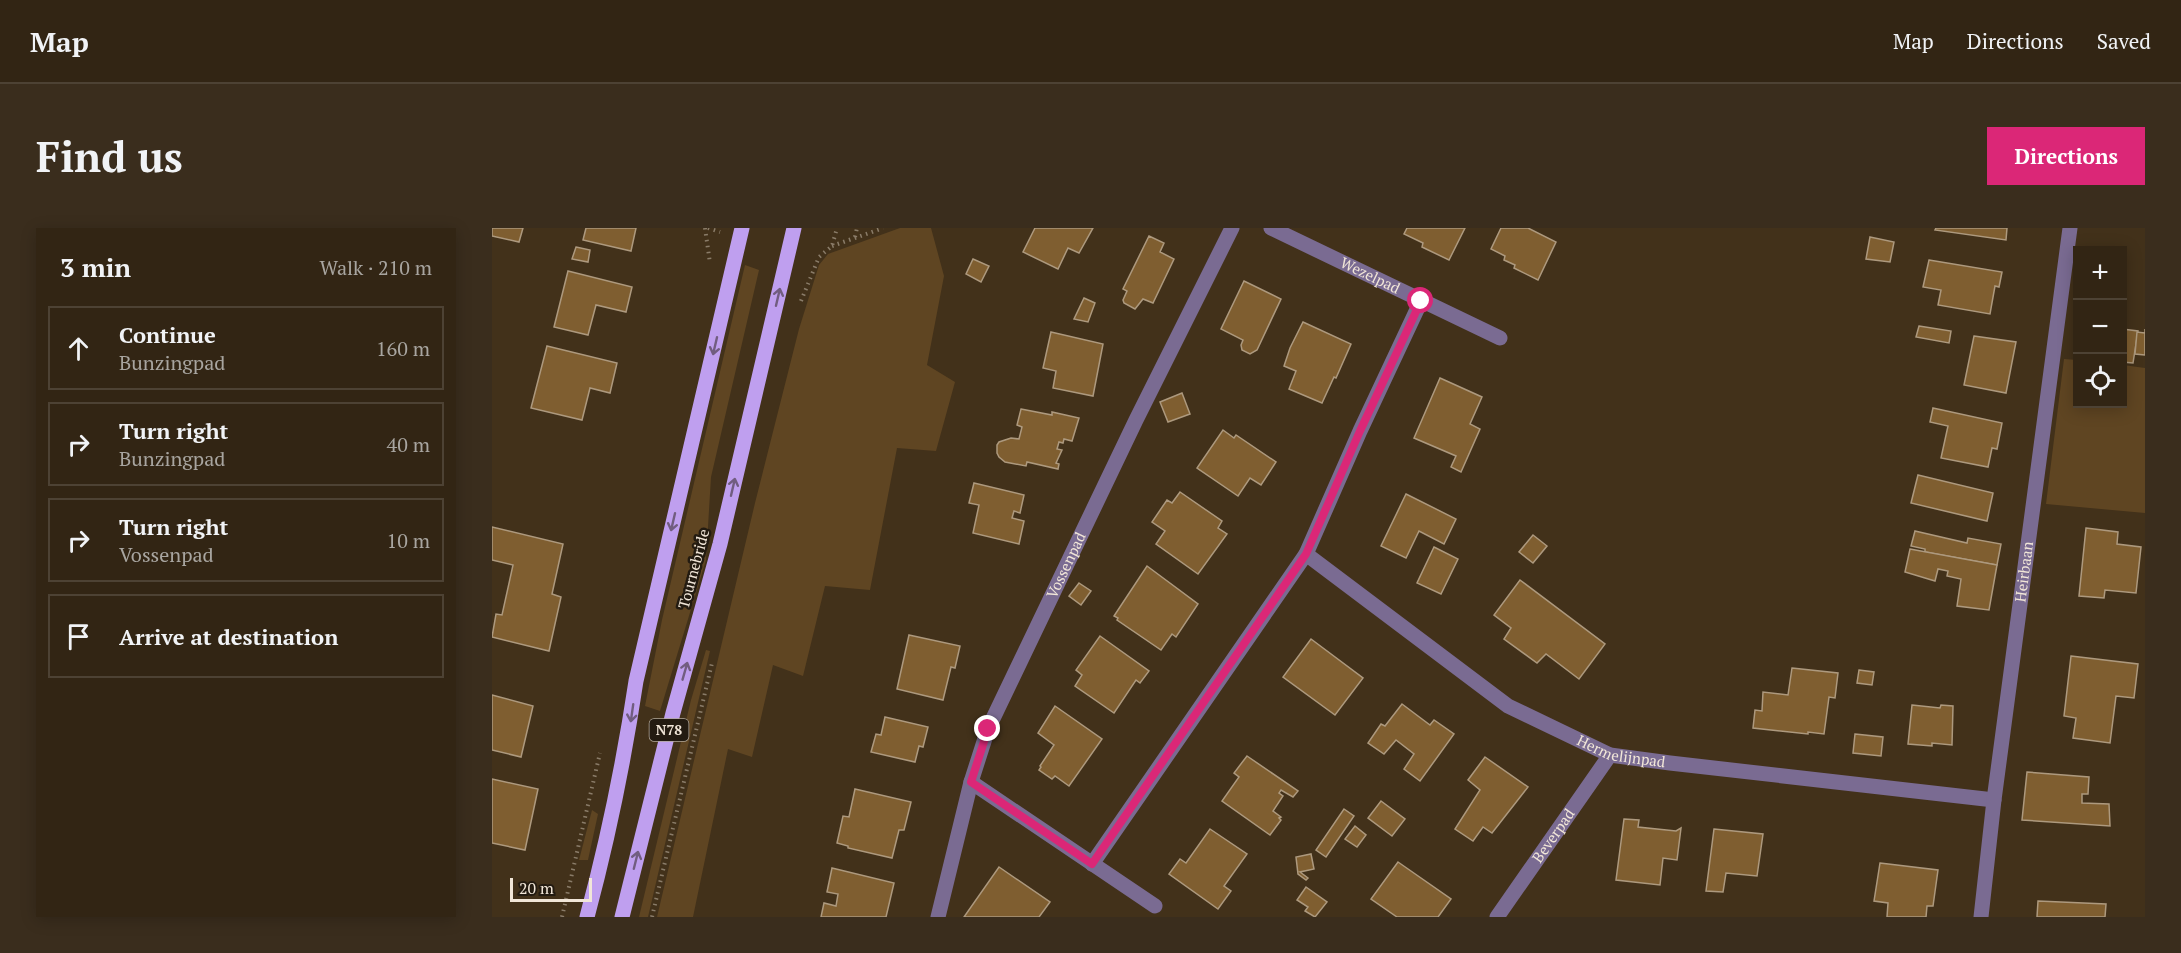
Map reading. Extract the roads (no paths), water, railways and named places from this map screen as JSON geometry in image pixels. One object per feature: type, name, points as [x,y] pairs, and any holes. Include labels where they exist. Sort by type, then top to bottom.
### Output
[{"type":"main road","name":"Tournebride","points":[[622,917],[673,713],[720,544],[794,228]]},
{"type":"main road","name":"Tournebride","points":[[587,917],[626,754],[636,681],[740,241]]},
{"type":"street","name":"Vossenpad","points":[[938,917],[971,782],[988,729],[1136,420],[1232,228]]},
{"type":"street","name":"Wezelpad","points":[[1271,228],[1500,338]]},
{"type":"street","name":"Heirbaan","points":[[1981,917],[1994,800],[2070,228]]},
{"type":"street","points":[[1092,864],[1306,554],[1421,301]]},
{"type":"street","name":"Hermelijnpad","points":[[1306,554],[1508,706],[1610,755],[1994,800]]},
{"type":"street","name":"Beverpad","points":[[1497,917],[1610,755]]},
{"type":"street","points":[[971,782],[1155,906]]}]
